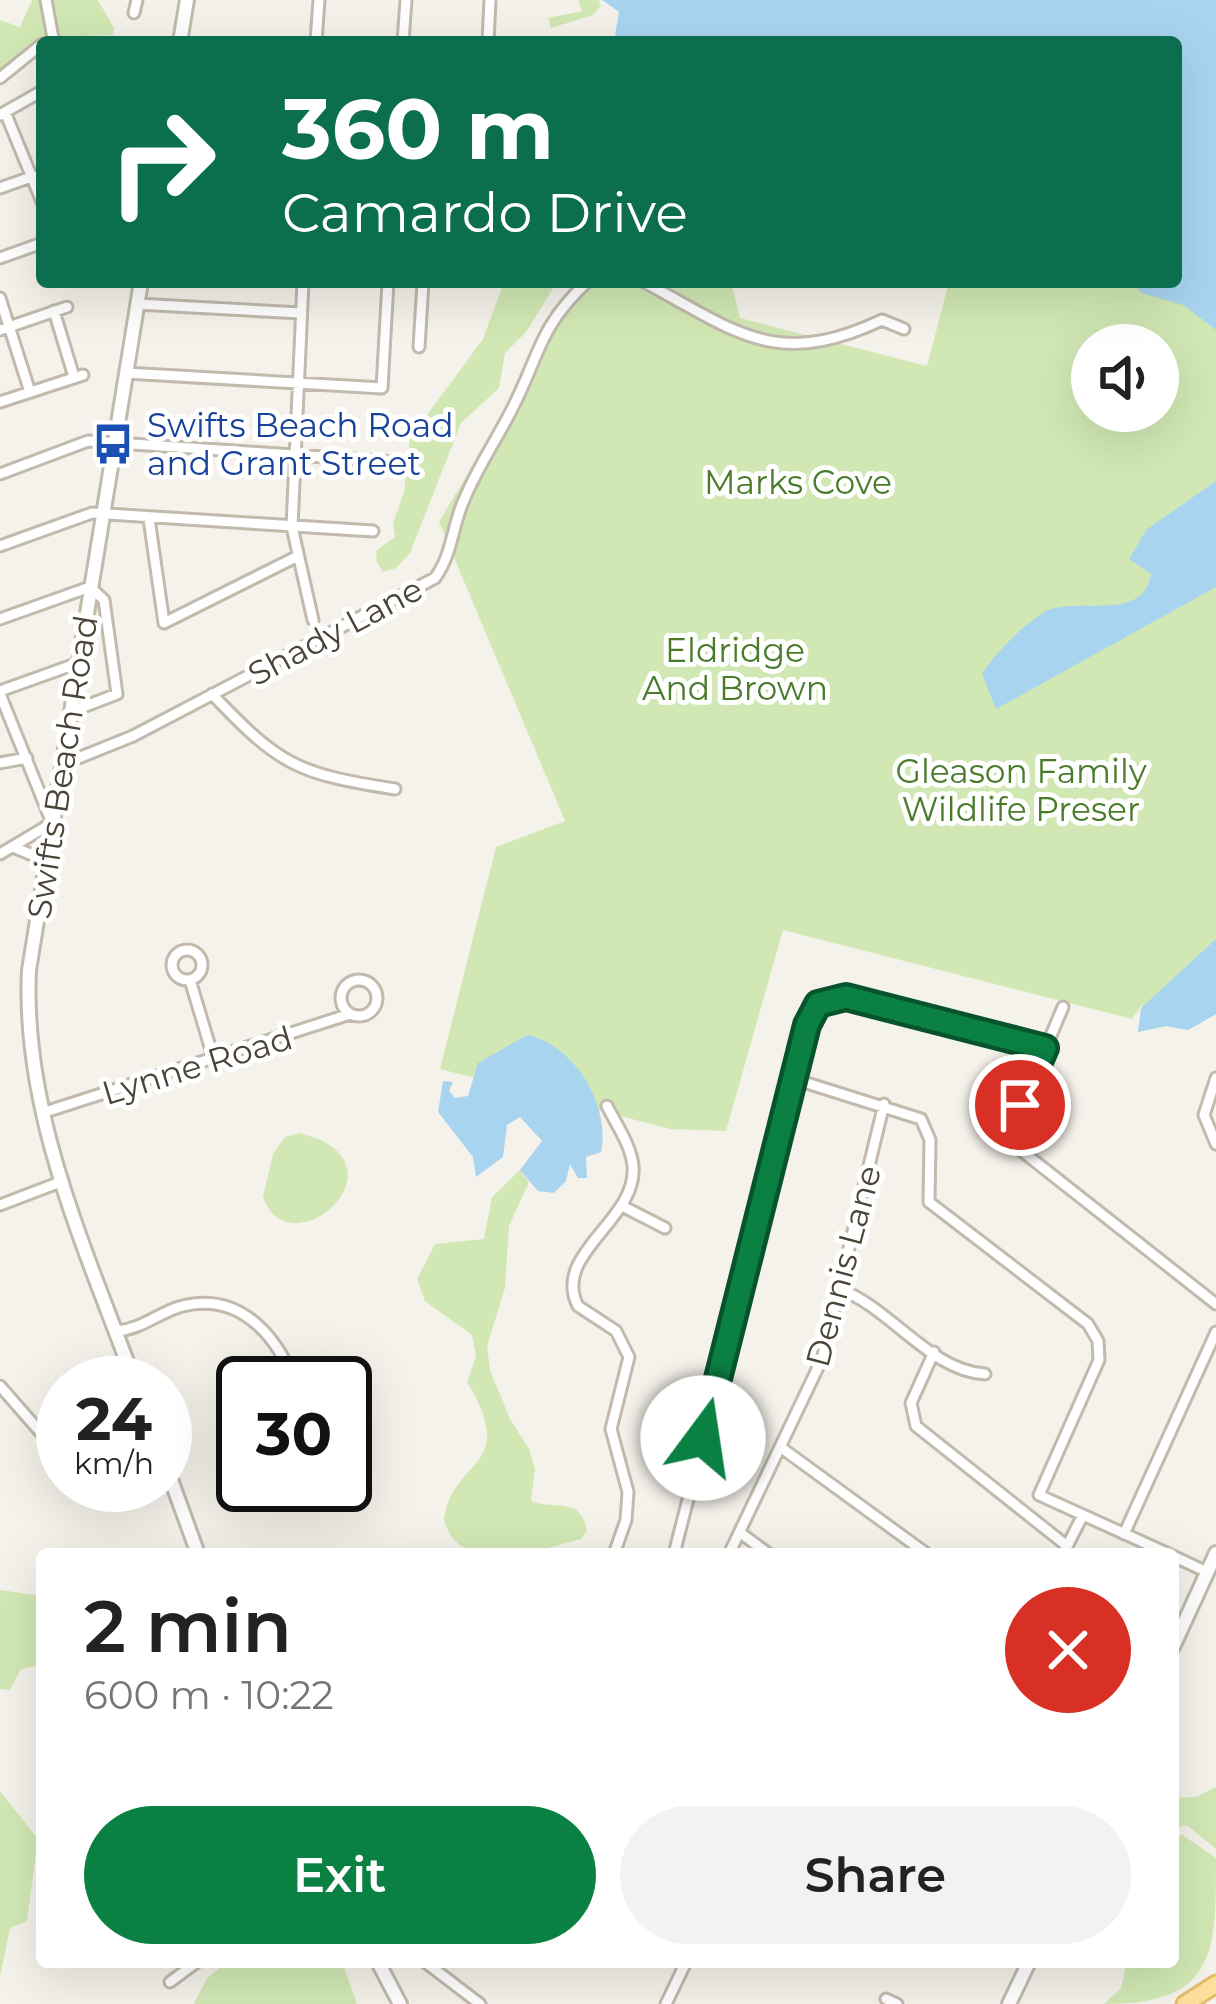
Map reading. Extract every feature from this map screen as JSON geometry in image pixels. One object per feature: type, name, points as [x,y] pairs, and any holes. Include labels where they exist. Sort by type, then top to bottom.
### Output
[{"type":"main road","points":[[1185,2004],[1216,1984]]},
{"type":"street","points":[[46,0],[46,36]]},
{"type":"street","points":[[134,13],[136,0]]},
{"type":"street","points":[[181,36],[187,0]]},
{"type":"street","points":[[316,36],[319,0]]},
{"type":"street","points":[[403,36],[406,0]]},
{"type":"street","points":[[488,36],[490,0]]},
{"type":"street","points":[[0,78],[36,49]]},
{"type":"street","points":[[36,95],[2,114],[36,182]]},
{"type":"street","points":[[0,188],[34,176]]},
{"type":"street","points":[[0,258],[36,245]]},
{"type":"street","name":"Swifts Beach Road","points":[[126,1356],[42,1113],[27,1011],[52,823],[140,288]]},
{"type":"street","points":[[303,288],[292,527],[314,620]]},
{"type":"street","points":[[126,373],[382,388],[388,288]]},
{"type":"street","points":[[419,347],[423,288]]},
{"type":"street","name":"Shady Lane","points":[[62,765],[212,694],[435,578],[453,544],[464,500],[518,398],[532,355],[556,315],[581,288]]},
{"type":"street","points":[[655,288],[729,330],[771,345],[824,344],[882,320],[904,329]]},
{"type":"street","points":[[0,298],[5,329],[30,392]]},
{"type":"street","points":[[137,304],[301,313]]},
{"type":"street","points":[[5,329],[67,308]]},
{"type":"street","points":[[0,403],[78,376],[54,311]]},
{"type":"street","points":[[0,474],[88,441],[394,463]]},
{"type":"street","points":[[0,546],[84,514],[373,531]]},
{"type":"street","points":[[149,519],[164,623],[298,556]]},
{"type":"street","points":[[0,619],[90,587],[104,600],[116,668],[116,698],[70,712]]},
{"type":"street","points":[[0,854],[52,823],[0,692],[78,663]]},
{"type":"street","points":[[212,694],[288,764],[332,779],[395,788]]},
{"type":"street","points":[[0,763],[28,758]]},
{"type":"street","points":[[13,847],[47,861]]},
{"type":"street","points":[[190,980],[214,1060]]},
{"type":"street","points":[[354,980],[368,981],[377,992],[376,1006],[364,1015],[350,1014],[341,1003],[343,988],[354,980]]},
{"type":"street","points":[[676,1548],[813,1010],[836,996],[1045,1048]]},
{"type":"street","points":[[1064,1007],[1017,1116],[1018,1148],[1216,1304]]},
{"type":"street","name":"Lynne Road","points":[[42,1113],[350,1014]]},
{"type":"street","points":[[794,1079],[884,1104],[925,1123],[930,1140],[929,1202],[1088,1324],[1098,1341],[1094,1372],[1029,1516]]},
{"type":"street","points":[[1215,1084],[1204,1123],[1216,1144]]},
{"type":"street","name":"Dennis Lane","points":[[733,1548],[822,1359],[884,1104]]},
{"type":"street","points":[[607,1106],[633,1166],[624,1207],[585,1255],[572,1284],[578,1306],[616,1331],[629,1357],[611,1429],[628,1492],[626,1520],[616,1548]]},
{"type":"street","points":[[0,1205],[63,1181]]},
{"type":"street","points":[[624,1207],[664,1228]]},
{"type":"street","points":[[839,1289],[863,1299],[963,1370],[985,1374]]},
{"type":"street","points":[[117,1331],[133,1330],[183,1306],[211,1304],[261,1323],[283,1356]]},
{"type":"street","points":[[1124,1534],[1216,1332]]},
{"type":"street","points":[[934,1352],[911,1403],[916,1426],[1063,1548]]},
{"type":"street","points":[[0,1386],[36,1427]]},
{"type":"street","points":[[783,1449],[919,1548]]},
{"type":"street","points":[[1040,1495],[1155,1548]]},
{"type":"street","points":[[183,1512],[196,1548]]},
{"type":"street","points":[[1066,1548],[1083,1515]]},
{"type":"street","points":[[742,1534],[761,1548]]},
{"type":"street","points":[[1179,1634],[1215,1555]]},
{"type":"street","points":[[1179,1559],[1208,1572]]},
{"type":"street","points":[[170,1982],[189,1968]]},
{"type":"street","points":[[381,1968],[400,2004]]},
{"type":"street","points":[[433,1968],[480,2004]]},
{"type":"street","points":[[666,2004],[683,1968]]},
{"type":"street","points":[[1009,2004],[1026,1968]]},
{"type":"green space","points":[[32,0],[98,0],[114,28],[113,35],[36,36],[0,70],[0,20],[20,27]]},
{"type":"green space","points":[[578,0],[599,0],[601,6],[593,15],[551,28],[548,18],[582,11]]},
{"type":"green space","points":[[1216,125],[1216,1014],[1188,1030],[1166,1026],[1138,1032],[1143,1004],[1132,1019],[783,930],[726,1131],[670,1129],[440,1069],[496,847],[565,821],[439,522],[577,288],[732,288],[740,318],[927,366],[947,288],[1182,288],[1182,258]]},
{"type":"green space","points":[[502,288],[553,288],[526,332],[505,353],[499,388],[461,423],[410,553],[396,568],[383,572],[376,561],[377,550],[395,537],[393,523],[404,492],[410,438],[483,339]]},
{"type":"green space","points":[[300,1133],[333,1147],[347,1166],[346,1186],[335,1204],[317,1218],[296,1223],[277,1217],[263,1197],[273,1154],[285,1137]]},
{"type":"green space","points":[[520,1170],[529,1182],[509,1226],[505,1288],[487,1346],[490,1370],[510,1419],[529,1449],[535,1469],[531,1501],[573,1508],[587,1531],[581,1539],[548,1548],[465,1548],[452,1537],[444,1519],[449,1499],[485,1448],[487,1432],[467,1382],[476,1356],[472,1335],[425,1301],[417,1279],[435,1244],[484,1239],[492,1197]]},
{"type":"green space","points":[[0,1590],[36,1595],[36,1665],[21,1669],[10,1690],[0,1689]]},
{"type":"green space","points":[[1216,1787],[1216,1849],[1187,1825],[1179,1827],[1179,1798],[1196,1797]]},
{"type":"green space","points":[[0,1791],[36,1836],[36,1854],[27,1921],[10,1928],[0,1977]]},
{"type":"green space","points":[[1179,1837],[1216,1858],[1214,1921],[1202,1967],[1189,1983],[1169,1995],[1104,2004],[1121,1988],[1126,1968],[1179,1968]]},
{"type":"green space","points":[[220,1968],[344,1968],[357,2004],[194,2004],[207,1978]]},
{"type":"water","points":[[602,0],[1216,0],[1216,330],[1183,305],[1141,293],[1138,288],[1182,288],[1182,36],[615,36],[619,12]]},
{"type":"water","points":[[1216,481],[1216,587],[996,709],[982,674],[1009,640],[1056,608],[1135,599],[1151,574],[1129,559],[1146,530]]},
{"type":"water","points":[[1216,939],[1216,1014],[1188,1030],[1166,1026],[1138,1032],[1141,1008]]},
{"type":"water","points":[[527,1035],[544,1041],[574,1064],[595,1097],[600,1116],[601,1152],[586,1157],[587,1178],[578,1178],[570,1164],[566,1181],[554,1193],[538,1191],[520,1170],[542,1141],[520,1117],[507,1125],[503,1157],[476,1177],[473,1157],[438,1112],[443,1081],[453,1082],[449,1091],[455,1098],[468,1096],[478,1063]]},
{"type":"place","name":"Swifts Beach Road and Grant Street","points":[[113,444]]},
{"type":"route","points":[[703,1438],[807,1025],[818,1004],[829,997],[846,997],[1045,1048],[1020,1105]]},
{"type":"park label","name":"Marks Cove","points":[[798,482]]},
{"type":"park label","name":"Eldridge And Brown","points":[[735,669]]},
{"type":"park label","name":"Gleason Family Wildlife Preser","points":[[1021,790]]}]
